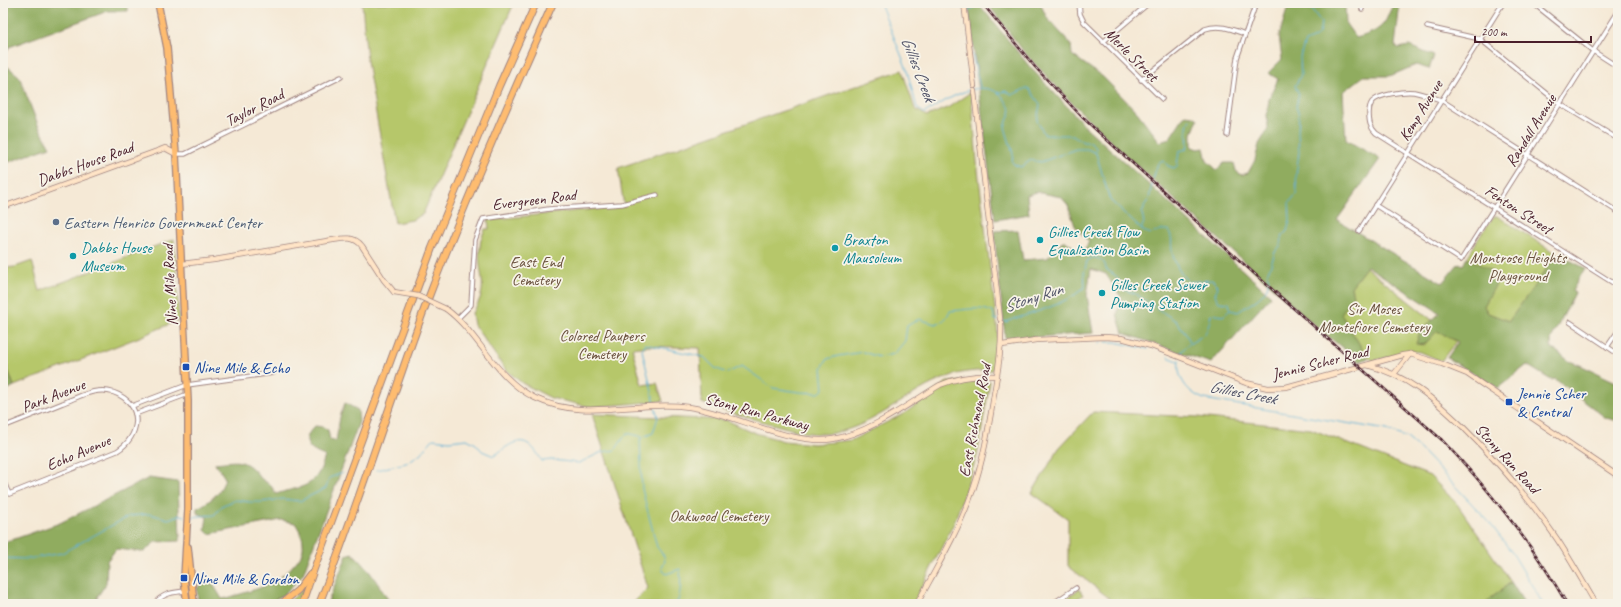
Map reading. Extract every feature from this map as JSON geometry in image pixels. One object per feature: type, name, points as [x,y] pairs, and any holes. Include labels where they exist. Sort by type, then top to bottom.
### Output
[{"type":"highway","points":[[302,604],[410,304],[493,100],[536,3]]},
{"type":"highway","points":[[320,602],[400,374],[444,257],[483,161],[553,3]]},
{"type":"highway","points":[[281,604],[298,590],[314,569]]},
{"type":"main road","name":"Nine Mile Road","points":[[158,3],[167,48],[176,154],[188,394],[188,516],[187,543],[184,560],[187,604]]},
{"type":"main road","name":"Nine Mile Road","points":[[187,543],[189,548],[194,604]]},
{"type":"street","points":[[964,3],[974,86]]},
{"type":"street","name":"Merle Street","points":[[1079,3],[1082,19],[1103,42],[1162,99]]},
{"type":"street","points":[[1103,42],[1149,3]]},
{"type":"street","points":[[1227,135],[1236,63],[1256,3]]},
{"type":"street","points":[[1362,9],[1363,3]]},
{"type":"street","name":"Kemp Avenue","points":[[1359,231],[1503,3]]},
{"type":"street","points":[[1533,3],[1593,51],[1618,67]]},
{"type":"street","name":"Randall Avenue","points":[[1375,205],[1461,260],[1618,12]]},
{"type":"street","points":[[1141,80],[1205,29],[1221,26],[1245,34]]},
{"type":"street","points":[[1427,27],[1480,39],[1560,104],[1618,139]]},
{"type":"street","name":"Taylor Road","points":[[176,154],[185,154],[341,77]]},
{"type":"street","name":"East Richmond Road","points":[[917,604],[956,530],[973,490],[983,456],[1002,345],[1001,321],[974,91]]},
{"type":"street","name":"Fenton Street","points":[[1441,100],[1412,92],[1392,94],[1374,100],[1371,103],[1369,111],[1370,124],[1373,130],[1408,153],[1618,286]]},
{"type":"street","points":[[1441,100],[1527,156],[1618,212]]},
{"type":"street","name":"Dabbs House Road","points":[[3,207],[166,148],[176,154]]},
{"type":"street","name":"Evergreen Road","points":[[458,318],[471,305],[475,240],[483,219],[548,209],[622,204],[657,195]]},
{"type":"street","name":"Stony Run Parkway","points":[[181,264],[351,238],[359,242],[384,280],[394,292],[418,296],[446,308],[466,326],[495,365],[517,387],[547,403],[571,409],[590,410],[657,405],[687,407],[703,410],[786,435],[808,439],[831,440],[858,432],[947,382],[968,376],[997,376]]},
{"type":"street","points":[[1570,322],[1618,354]]},
{"type":"street","points":[[1607,347],[1618,331]]},
{"type":"street","name":"Jennie Scher Road","points":[[1002,345],[1036,340],[1112,337],[1140,342],[1246,383],[1268,388],[1292,386],[1324,375],[1410,354],[1467,374],[1618,476]]},
{"type":"street","points":[[1394,374],[1410,354]]},
{"type":"street","name":"Stony Run Road","points":[[1366,365],[1394,374],[1415,386],[1475,439],[1523,494],[1557,539],[1596,604]]},
{"type":"street","points":[[132,406],[187,385],[273,373]]},
{"type":"street","name":"Park Avenue","points":[[3,427],[97,391],[116,393],[132,406]]},
{"type":"street","points":[[135,414],[188,394]]},
{"type":"street","name":"Echo Avenue","points":[[3,480],[9,494],[120,449],[134,432],[136,423],[132,406]]},
{"type":"street","points":[[1052,604],[1076,588]]},
{"type":"street","points":[[154,604],[164,595],[192,591]]},
{"type":"green space","points":[[3,3],[125,3],[128,11],[108,11],[9,47],[3,58]]},
{"type":"green space","points":[[362,3],[514,3],[423,214],[412,220],[395,223],[367,61]]},
{"type":"green space","points":[[968,3],[978,3],[1030,67],[1088,129],[1271,296],[1211,363],[1123,333],[1117,314],[1122,299],[1106,274],[1091,269],[1087,295],[1093,333],[1007,339],[1005,337],[994,231],[1018,230],[1023,260],[1047,258],[1064,240],[1082,253],[1089,242],[1075,226],[1068,205],[1061,197],[1037,192],[1027,195],[1029,214],[995,220]]},
{"type":"green space","points":[[987,3],[1040,3],[1047,18],[1071,44],[1072,55],[1103,77],[1137,112],[1160,142],[1169,139],[1185,115],[1194,116],[1198,119],[1192,134],[1192,147],[1198,149],[1204,148],[1207,161],[1217,170],[1224,163],[1234,163],[1236,171],[1241,175],[1248,173],[1255,160],[1259,144],[1268,129],[1267,115],[1269,99],[1278,79],[1268,73],[1282,59],[1279,36],[1289,3],[1345,3],[1346,24],[1356,38],[1377,30],[1386,20],[1395,3],[1400,3],[1395,46],[1399,48],[1409,46],[1434,56],[1429,69],[1416,65],[1390,76],[1364,76],[1343,92],[1346,140],[1380,159],[1337,220],[1442,283],[1459,263],[1463,265],[1467,258],[1491,270],[1496,284],[1484,306],[1488,313],[1509,321],[1557,254],[1585,268],[1572,291],[1575,293],[1551,339],[1551,347],[1569,361],[1618,383],[1618,421],[1606,418],[1555,379],[1551,380],[1527,365],[1498,388],[1447,358],[1458,342],[1437,331],[1424,345],[1416,344],[1420,331],[1440,313],[1367,266],[1351,287],[1353,296],[1341,314],[1368,358],[1360,362],[1319,329],[1123,153],[1071,102],[1024,52]]},
{"type":"green space","points":[[3,63],[19,76],[38,125],[50,147],[3,164]]},
{"type":"green space","points":[[902,70],[915,109],[927,116],[949,107],[971,92],[977,162],[997,325],[998,341],[993,370],[953,375],[933,383],[864,423],[850,429],[827,434],[813,433],[760,421],[702,403],[700,348],[650,346],[632,348],[642,385],[657,383],[663,401],[591,407],[551,398],[522,383],[506,370],[474,325],[472,313],[478,303],[482,287],[479,256],[480,244],[485,229],[489,229],[488,220],[624,206],[618,168]]},
{"type":"green space","name":"Montrose Heights Playground","points":[[1494,216],[1497,216],[1560,256],[1511,333],[1473,308],[1492,279],[1465,261]]},
{"type":"green space","points":[[174,239],[179,320],[14,386],[3,356],[3,268],[15,267],[32,261],[40,291]]},
{"type":"green space","name":"Sir Moses Montefiore Cemetery","points":[[1362,264],[1457,340],[1441,361],[1421,352],[1412,351],[1373,361],[1319,318]]},
{"type":"green space","points":[[5,362],[14,386],[3,392],[3,363]]},
{"type":"green space","name":"Oakwood Cemetery","points":[[990,381],[977,456],[954,523],[913,604],[632,604],[648,588],[592,414],[726,420],[755,433],[784,441],[814,444],[852,440],[905,413],[947,382]]},
{"type":"green space","points":[[345,403],[358,410],[359,422],[303,574],[285,594],[267,604],[198,604],[197,588],[202,584],[213,584],[222,599],[264,586],[288,571],[298,559],[303,549],[302,535],[295,523],[281,520],[209,534],[205,530],[207,517],[197,513],[197,508],[215,496],[221,488],[225,478],[215,463],[235,461],[244,463],[270,485],[276,494],[301,487],[313,481],[325,456],[314,451],[308,445],[307,441],[310,431],[315,426],[323,427],[328,430],[330,440],[336,441],[340,417]]},
{"type":"green space","points":[[1093,412],[1198,417],[1311,429],[1430,476],[1457,504],[1511,582],[1484,604],[1115,604],[1068,566],[1068,519],[1032,493],[1059,448]]},
{"type":"green space","points":[[149,478],[178,482],[180,541],[155,542],[144,552],[116,549],[107,561],[106,584],[97,597],[98,604],[3,604],[3,543],[60,523]]},
{"type":"green space","points":[[352,553],[369,571],[391,604],[327,604],[347,555]]},
{"type":"green space","points":[[1511,582],[1525,604],[1484,604]]},
{"type":"green space","points":[[304,588],[298,604],[287,604]]},
{"type":"green space","points":[[1079,589],[1083,595],[1069,604],[1058,604]]},
{"type":"waterway","name":"Gillies Creek","points":[[880,3],[906,67],[917,108],[924,113],[961,93],[981,88],[991,89],[1000,94],[1011,110],[1005,127],[1013,154],[1012,162],[1015,165],[1021,167],[1031,160],[1041,162],[1076,149],[1087,149],[1096,153],[1110,200],[1143,231],[1151,234],[1160,230],[1168,230],[1170,233],[1174,260],[1180,272],[1189,282],[1212,280],[1218,286],[1215,295],[1219,302],[1229,303],[1230,310],[1223,316],[1211,314],[1208,328],[1204,334],[1185,347],[1180,355]]},
{"type":"waterway","points":[[1230,310],[1238,312],[1257,299],[1266,290],[1268,286],[1267,274],[1275,252],[1280,246],[1283,235],[1287,231],[1290,220],[1289,203],[1297,193],[1296,176],[1299,152],[1299,114],[1296,107],[1299,94],[1295,86],[1301,75],[1300,57],[1305,42],[1318,35],[1321,22],[1310,7],[1310,3]]},
{"type":"waterway","points":[[971,45],[968,11],[978,5]]},
{"type":"waterway","points":[[972,54],[980,87]]},
{"type":"waterway","name":"Gillies Creek","points":[[997,93],[1006,91],[1012,95],[1027,88],[1029,89],[1040,104],[1037,121],[1045,135],[1073,135],[1083,142],[1091,142],[1096,148],[1096,152]]},
{"type":"waterway","points":[[1153,179],[1158,163],[1163,160],[1168,166],[1174,168],[1177,166],[1179,151],[1187,149],[1187,127],[1190,119]]},
{"type":"waterway","points":[[1142,230],[1144,223],[1142,213],[1144,206],[1149,199],[1152,184]]},
{"type":"waterway","name":"Stony Run","points":[[1002,321],[1005,322],[1047,308],[1077,294],[1085,287],[1084,273],[1087,261],[1093,257],[1104,262],[1106,269],[1116,276],[1125,290],[1134,293],[1176,321],[1185,332],[1190,342]]},
{"type":"waterway","name":"Stony Run","points":[[655,404],[642,350],[645,344],[704,357],[715,368],[727,373],[742,366],[773,388],[819,393],[824,389],[822,368],[827,359],[863,352],[879,357],[894,354],[905,341],[907,326],[919,319],[935,324],[944,321],[950,311],[982,309],[993,312],[995,320],[999,320]]},
{"type":"waterway","points":[[1106,342],[1115,342],[1148,349]]},
{"type":"waterway","points":[[1168,357],[1178,361]]},
{"type":"waterway","name":"Gillies Creek","points":[[1179,360],[1179,373],[1184,384],[1193,393],[1204,399],[1387,430],[1407,438],[1421,450],[1489,522],[1513,554],[1543,604]]},
{"type":"waterway","points":[[376,470],[406,463],[420,454],[433,439],[449,441],[467,439],[476,444],[482,451],[494,456],[509,446],[520,442],[531,446],[542,461],[552,460],[579,463],[602,452],[615,450],[627,433],[643,437],[653,433],[658,417],[655,407]]},
{"type":"waterway","points":[[643,438],[640,439],[642,489],[657,547],[664,556],[665,561],[662,568],[666,574],[680,569],[679,597],[678,601],[673,604]]},
{"type":"waterway","points":[[190,517],[214,515],[223,505],[236,500],[250,502],[282,499],[300,501],[326,488],[329,478],[343,473]]},
{"type":"waterway","points":[[3,558],[27,559],[62,553],[129,516],[150,514],[168,519],[180,515],[185,516]]},
{"type":"railway","points":[[982,3],[1035,67],[1082,117],[1230,252],[1442,440],[1477,478],[1509,518],[1525,539],[1567,604]]},
{"type":"place","name":"Eastern Henrico Government Center","points":[[56,222]]},
{"type":"place","name":"Gillies Creek Flow Equalization Basin","points":[[1040,240]]},
{"type":"place","name":"Braxton Mausoleum","points":[[835,248]]},
{"type":"place","name":"Dabbs House Museum","points":[[73,256]]},
{"type":"place","name":"Gilles Creek Sewer Pumping Station","points":[[1102,293]]},
{"type":"place","name":"Nine Mile & Echo","points":[[186,367]]},
{"type":"place","name":"Jennie Scher & Central","points":[[1509,402]]},
{"type":"place","name":"Nine Mile & Gordon","points":[[184,578]]},
{"type":"park label","name":"East End Cemetery","points":[[536,270]]},
{"type":"park label","name":"Colored Paupers Cemetery","points":[[602,344]]}]
